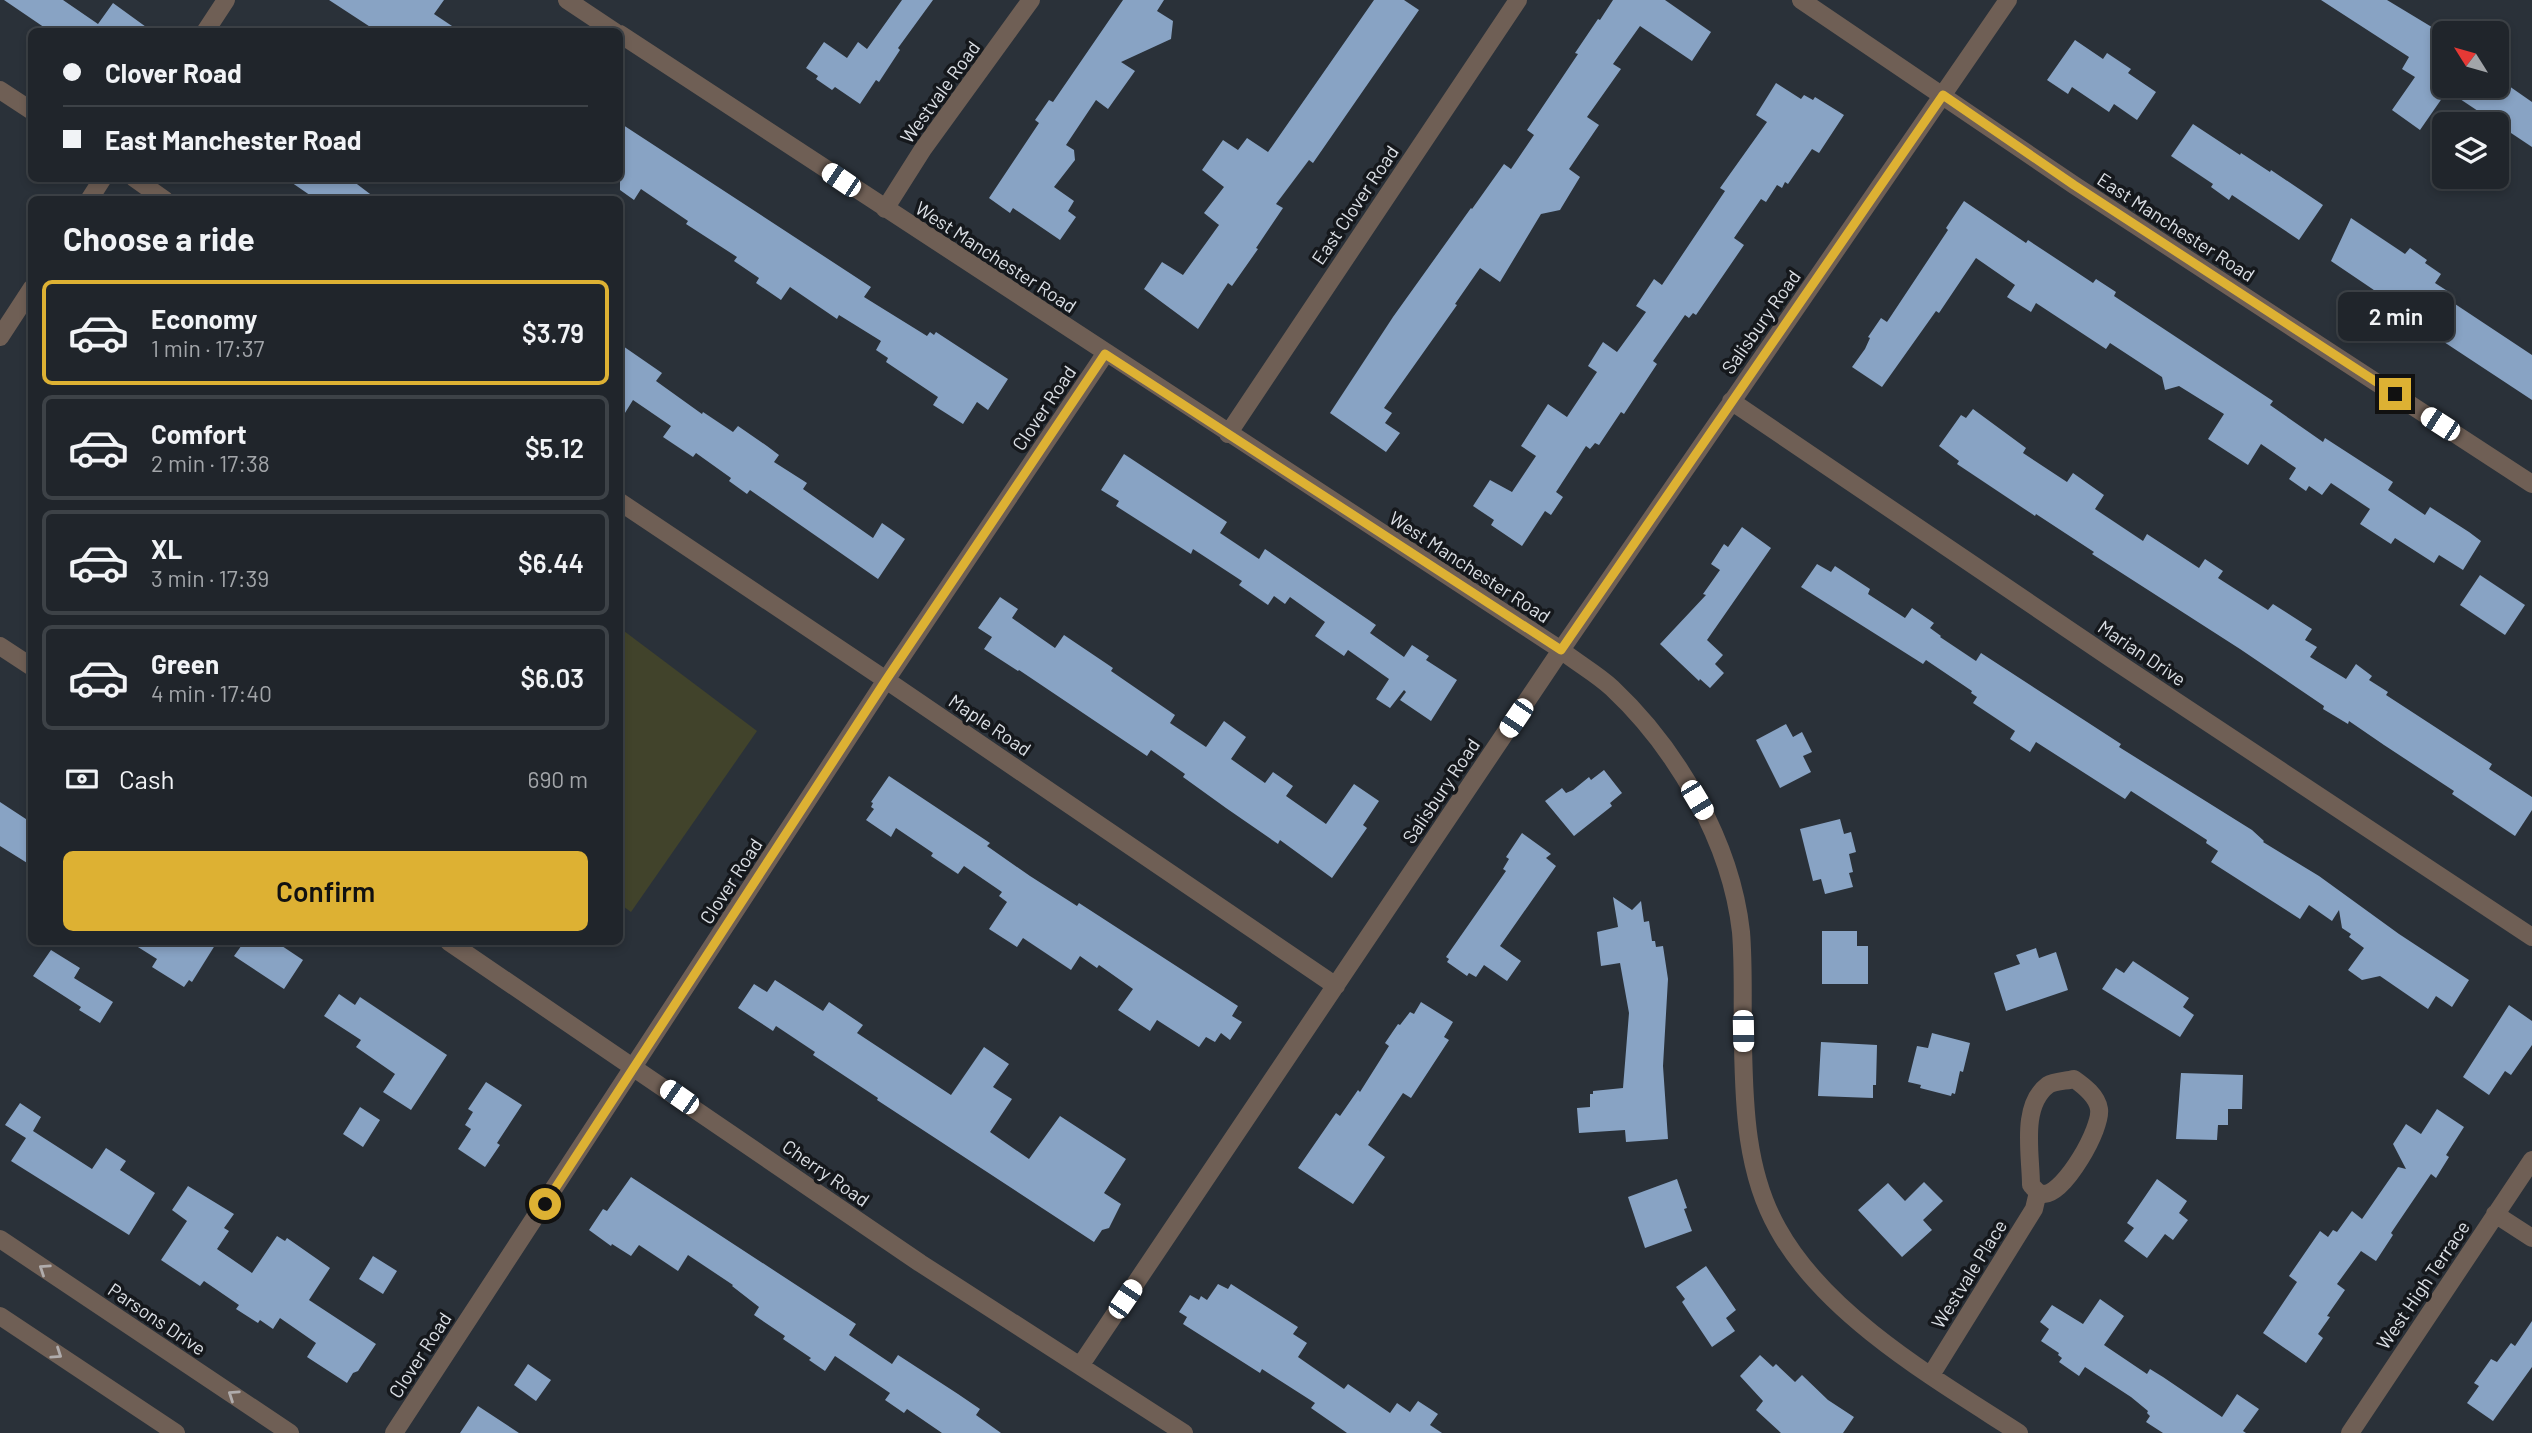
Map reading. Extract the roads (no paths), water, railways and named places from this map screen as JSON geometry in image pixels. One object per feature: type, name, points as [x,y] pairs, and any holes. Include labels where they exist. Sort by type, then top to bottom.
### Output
[{"type":"street","points":[[208,28],[226,0]]},
{"type":"street","points":[[567,0],[609,28]]},
{"type":"street","name":"Westvale Road","points":[[885,209],[923,149],[1031,0]]},
{"type":"street","name":"East Clover Road","points":[[1228,434],[1518,0]]},
{"type":"street","name":"East Manchester Road","points":[[1801,0],[2085,192],[2532,484]]},
{"type":"street","name":"Salisbury Road","points":[[1080,1366],[1561,650],[2008,0]]},
{"type":"street","name":"West Manchester Road","points":[[623,36],[1561,650],[1611,688],[1662,745],[1708,818],[1726,862],[1741,932],[1744,1105],[1755,1172],[1777,1228],[1803,1268],[1860,1323],[1931,1376],[2019,1433]]},
{"type":"street","points":[[0,90],[28,108]]},
{"type":"street","points":[[140,182],[159,196]]},
{"type":"street","points":[[0,337],[28,294]]},
{"type":"street","name":"Clover Road","points":[[394,1433],[886,680],[1105,354]]},
{"type":"street","name":"Marian Drive","points":[[1731,401],[2112,659],[2532,937]]},
{"type":"street","name":"Maple Road","points":[[623,504],[1336,986]]},
{"type":"street","points":[[0,646],[28,664]]},
{"type":"street","name":"Cherry Road","points":[[453,945],[920,1263],[1184,1433]]},
{"type":"street","points":[[2074,1079],[2095,1098],[2099,1110],[2097,1124],[2083,1156],[2056,1189],[2046,1194],[2038,1192],[2031,1185],[2030,1122],[2035,1099],[2049,1084],[2074,1079]]},
{"type":"street","name":"West High Terrace","points":[[2350,1433],[2532,1160]]},
{"type":"street","name":"Westvale Place","points":[[1931,1376],[2034,1209],[2038,1192]]},
{"type":"street","points":[[2495,1214],[2532,1238]]},
{"type":"street","name":"Parsons Drive","points":[[0,1239],[290,1433]]},
{"type":"street","points":[[0,1316],[176,1433]]}]
